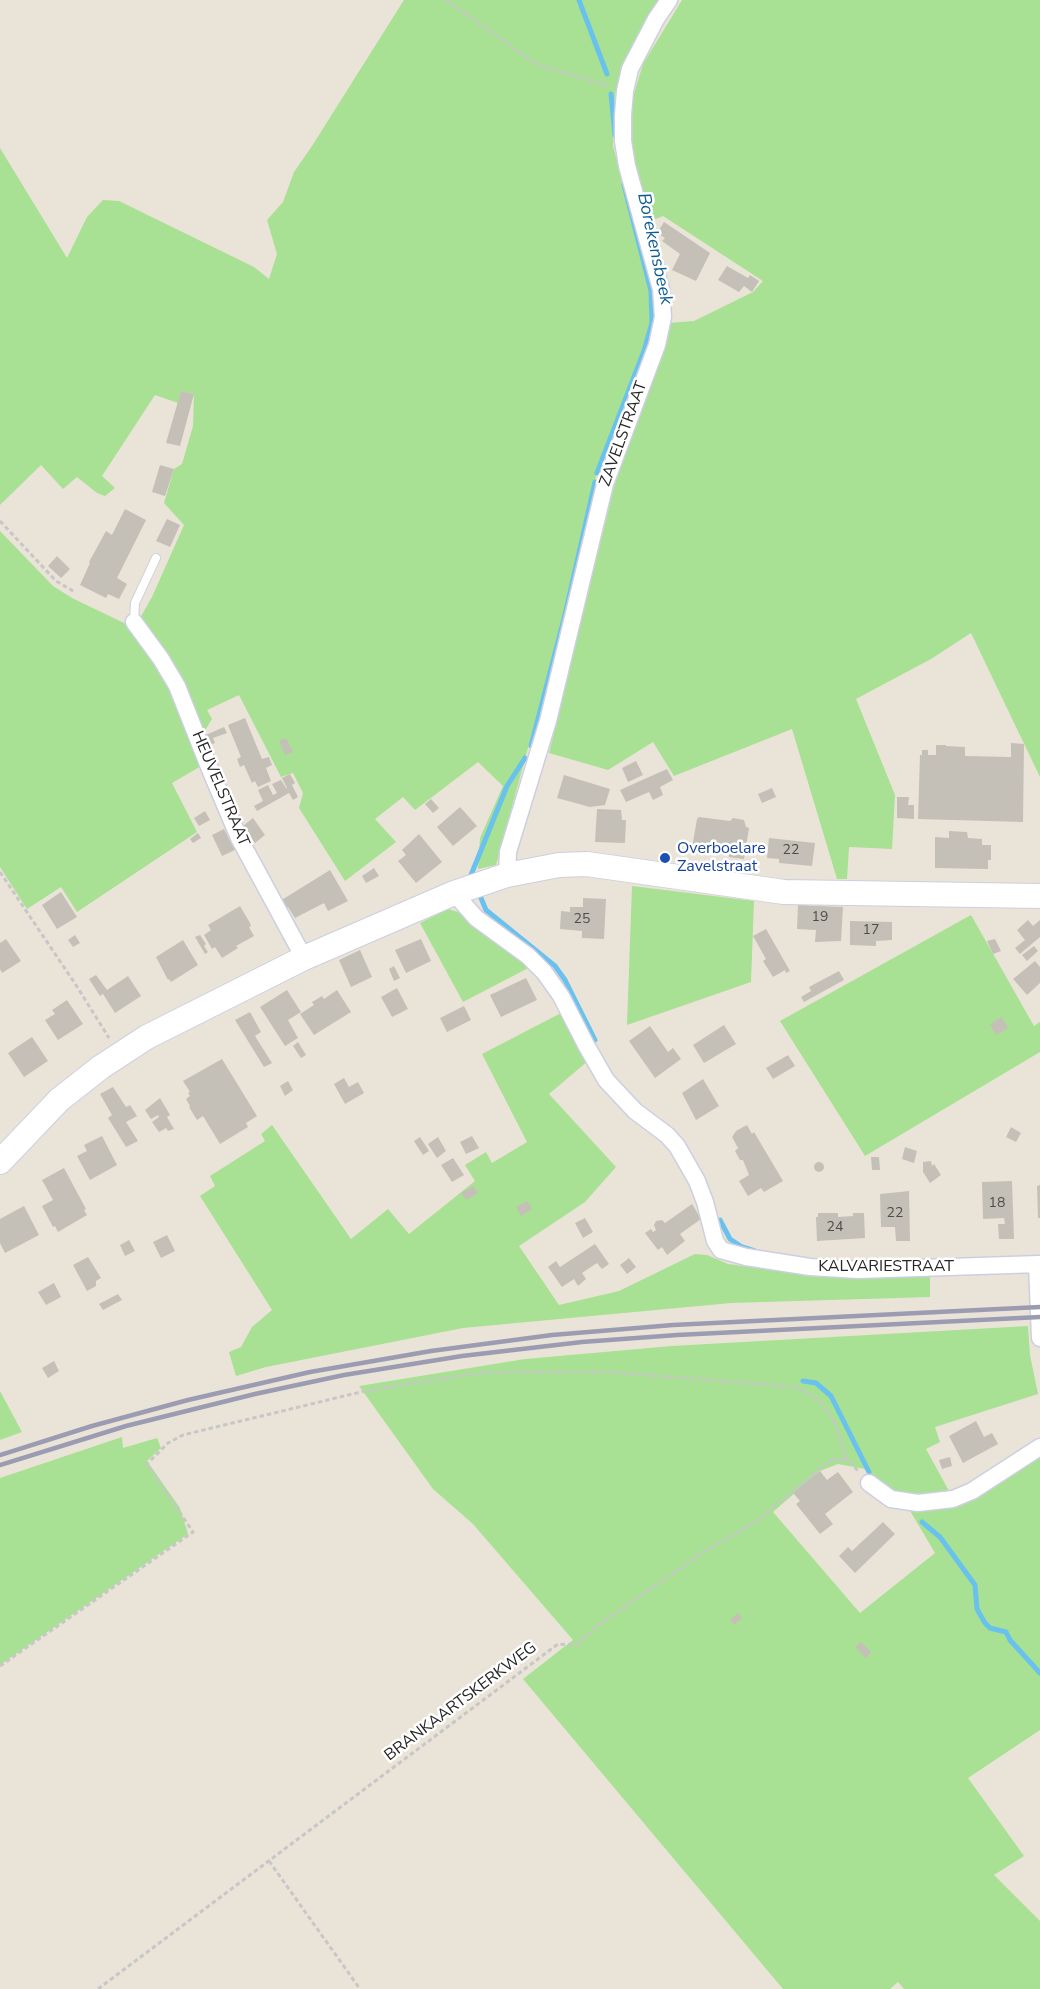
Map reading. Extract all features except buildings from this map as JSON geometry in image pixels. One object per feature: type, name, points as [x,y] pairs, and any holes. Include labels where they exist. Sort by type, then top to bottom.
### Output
[{"type":"street","name":"ZAVELSTRAAT","points":[[507,875],[508,852],[548,721],[605,484],[657,345],[663,316],[661,289],[622,141],[625,91],[630,69],[669,0]]},
{"type":"street","name":"HEUVELSTRAAT","points":[[134,622],[177,686],[239,838],[304,958]]},
{"type":"street","points":[[0,1162],[59,1100],[147,1037],[304,958],[464,890],[507,875],[559,865],[586,864],[784,892],[1040,896]]},
{"type":"street","name":"KALVARIESTRAAT","points":[[464,890],[476,918],[528,956],[544,972],[561,996],[606,1080],[635,1111],[667,1135],[677,1146],[697,1181],[715,1241],[721,1250],[746,1257],[810,1267],[858,1270],[1038,1264]]},
{"type":"street","points":[[1038,1264],[1040,1338]]},
{"type":"street","points":[[869,1483],[891,1499],[918,1503],[953,1499],[972,1491],[1040,1447]]},
{"type":"lane","points":[[134,622],[135,603],[156,558]]},
{"type":"path","points":[[446,0],[536,64],[625,91]]},
{"type":"path","points":[[0,521],[56,581],[73,591]]},
{"type":"path","points":[[0,872],[120,1055]]},
{"type":"path","points":[[0,1666],[193,1532],[147,1464],[168,1443],[183,1435],[365,1391],[485,1372],[608,1372],[796,1387],[819,1400],[833,1419],[848,1460],[869,1483]]},
{"type":"path","name":"BRANKAARTSKERKWEG","points":[[98,1989],[558,1644],[576,1645],[597,1626],[705,1551],[754,1522],[823,1466],[834,1459],[848,1460]]},
{"type":"path","points":[[269,1861],[360,1989]]},
{"type":"green space","points":[[404,0],[665,0],[623,64],[615,95],[613,146],[650,286],[651,326],[645,352],[596,476],[575,576],[496,865],[478,869],[480,838],[503,786],[478,762],[415,810],[403,797],[375,819],[396,842],[345,881],[299,808],[303,793],[293,773],[281,777],[239,695],[207,710],[212,719],[204,732],[215,758],[172,783],[197,832],[77,912],[61,887],[27,909],[0,867],[0,531],[53,586],[72,598],[124,623],[131,629],[152,597],[184,525],[164,503],[174,469],[182,464],[193,426],[194,394],[181,391],[178,403],[155,395],[102,476],[115,488],[105,496],[97,493],[77,477],[63,489],[41,465],[0,505],[0,148],[67,258],[87,217],[103,200],[119,201],[254,267],[269,279],[277,254],[267,220],[283,202],[294,172]]},
{"type":"green space","points":[[682,0],[1040,0],[1040,777],[971,633],[931,659],[856,699],[895,795],[892,849],[849,847],[847,879],[837,879],[792,729],[674,776],[653,742],[608,770],[549,753],[614,487],[662,352],[669,323],[694,321],[753,292],[763,281],[663,216],[648,222],[634,169],[630,136],[633,97],[643,64]]},
{"type":"green space","points":[[632,886],[754,901],[751,982],[627,1025]]},
{"type":"green space","points":[[448,909],[458,912],[482,928],[532,966],[463,1002],[420,923]]},
{"type":"green space","points":[[971,915],[1034,1026],[1040,1022],[1040,1052],[865,1156],[780,1021]]},
{"type":"green space","points":[[565,1011],[589,1060],[549,1094],[616,1167],[585,1202],[519,1246],[559,1305],[619,1291],[695,1254],[707,1255],[728,1264],[807,1275],[863,1278],[930,1276],[930,1297],[731,1303],[463,1328],[266,1367],[236,1376],[229,1352],[241,1347],[252,1327],[272,1310],[200,1196],[215,1186],[210,1176],[265,1141],[261,1134],[272,1125],[351,1239],[388,1209],[409,1234],[475,1181],[465,1165],[486,1152],[492,1163],[527,1142],[482,1054]]},
{"type":"green space","points":[[1028,1326],[1030,1355],[1038,1394],[935,1427],[940,1442],[926,1449],[949,1491],[932,1494],[899,1493],[881,1484],[865,1469],[838,1464],[820,1471],[773,1512],[860,1613],[935,1553],[909,1509],[977,1495],[1001,1483],[1040,1458],[1040,1730],[968,1778],[1024,1856],[994,1875],[1040,1921],[1040,1989],[904,1989],[898,1982],[890,1989],[783,1989],[523,1679],[573,1640],[473,1524],[433,1489],[359,1386],[525,1359],[672,1346]]},
{"type":"green space","points":[[0,1391],[22,1432],[0,1440]]},
{"type":"green space","points":[[122,1437],[123,1448],[157,1438],[161,1448],[147,1461],[180,1508],[188,1534],[0,1665],[0,1478]]},
{"type":"waterway","name":"Borekensbeek","points":[[579,0],[607,74]]},
{"type":"waterway","name":"Borekensbeek","points":[[611,94],[615,135]]},
{"type":"waterway","name":"Borekensbeek","points":[[597,473],[644,351],[652,323],[651,291],[624,185]]},
{"type":"waterway","name":"Borekensbeek","points":[[531,746],[565,615],[595,482]]},
{"type":"waterway","name":"Borekensbeek","points":[[471,875],[507,786],[525,758]]},
{"type":"waterway","name":"Borekensbeek","points":[[481,898],[486,910],[555,966],[565,980],[595,1040]]},
{"type":"waterway","name":"Borekensbeek","points":[[720,1220],[730,1239],[742,1247],[755,1251]]},
{"type":"waterway","name":"Borekensbeek","points":[[803,1381],[816,1383],[831,1396],[869,1472]]},
{"type":"waterway","name":"Borekensbeek","points":[[922,1522],[940,1537],[975,1585],[977,1609],[985,1623],[990,1628],[1006,1632],[1010,1640],[1040,1673]]},
{"type":"railway","points":[[0,1455],[92,1426],[188,1400],[310,1372],[431,1351],[552,1335],[673,1325],[1040,1307]]},
{"type":"railway","points":[[0,1465],[126,1426],[255,1394],[344,1375],[462,1356],[582,1342],[677,1335],[1040,1317]]},
{"type":"place","name":"Overboelare Zavelstraat","points":[[665,858]]}]
